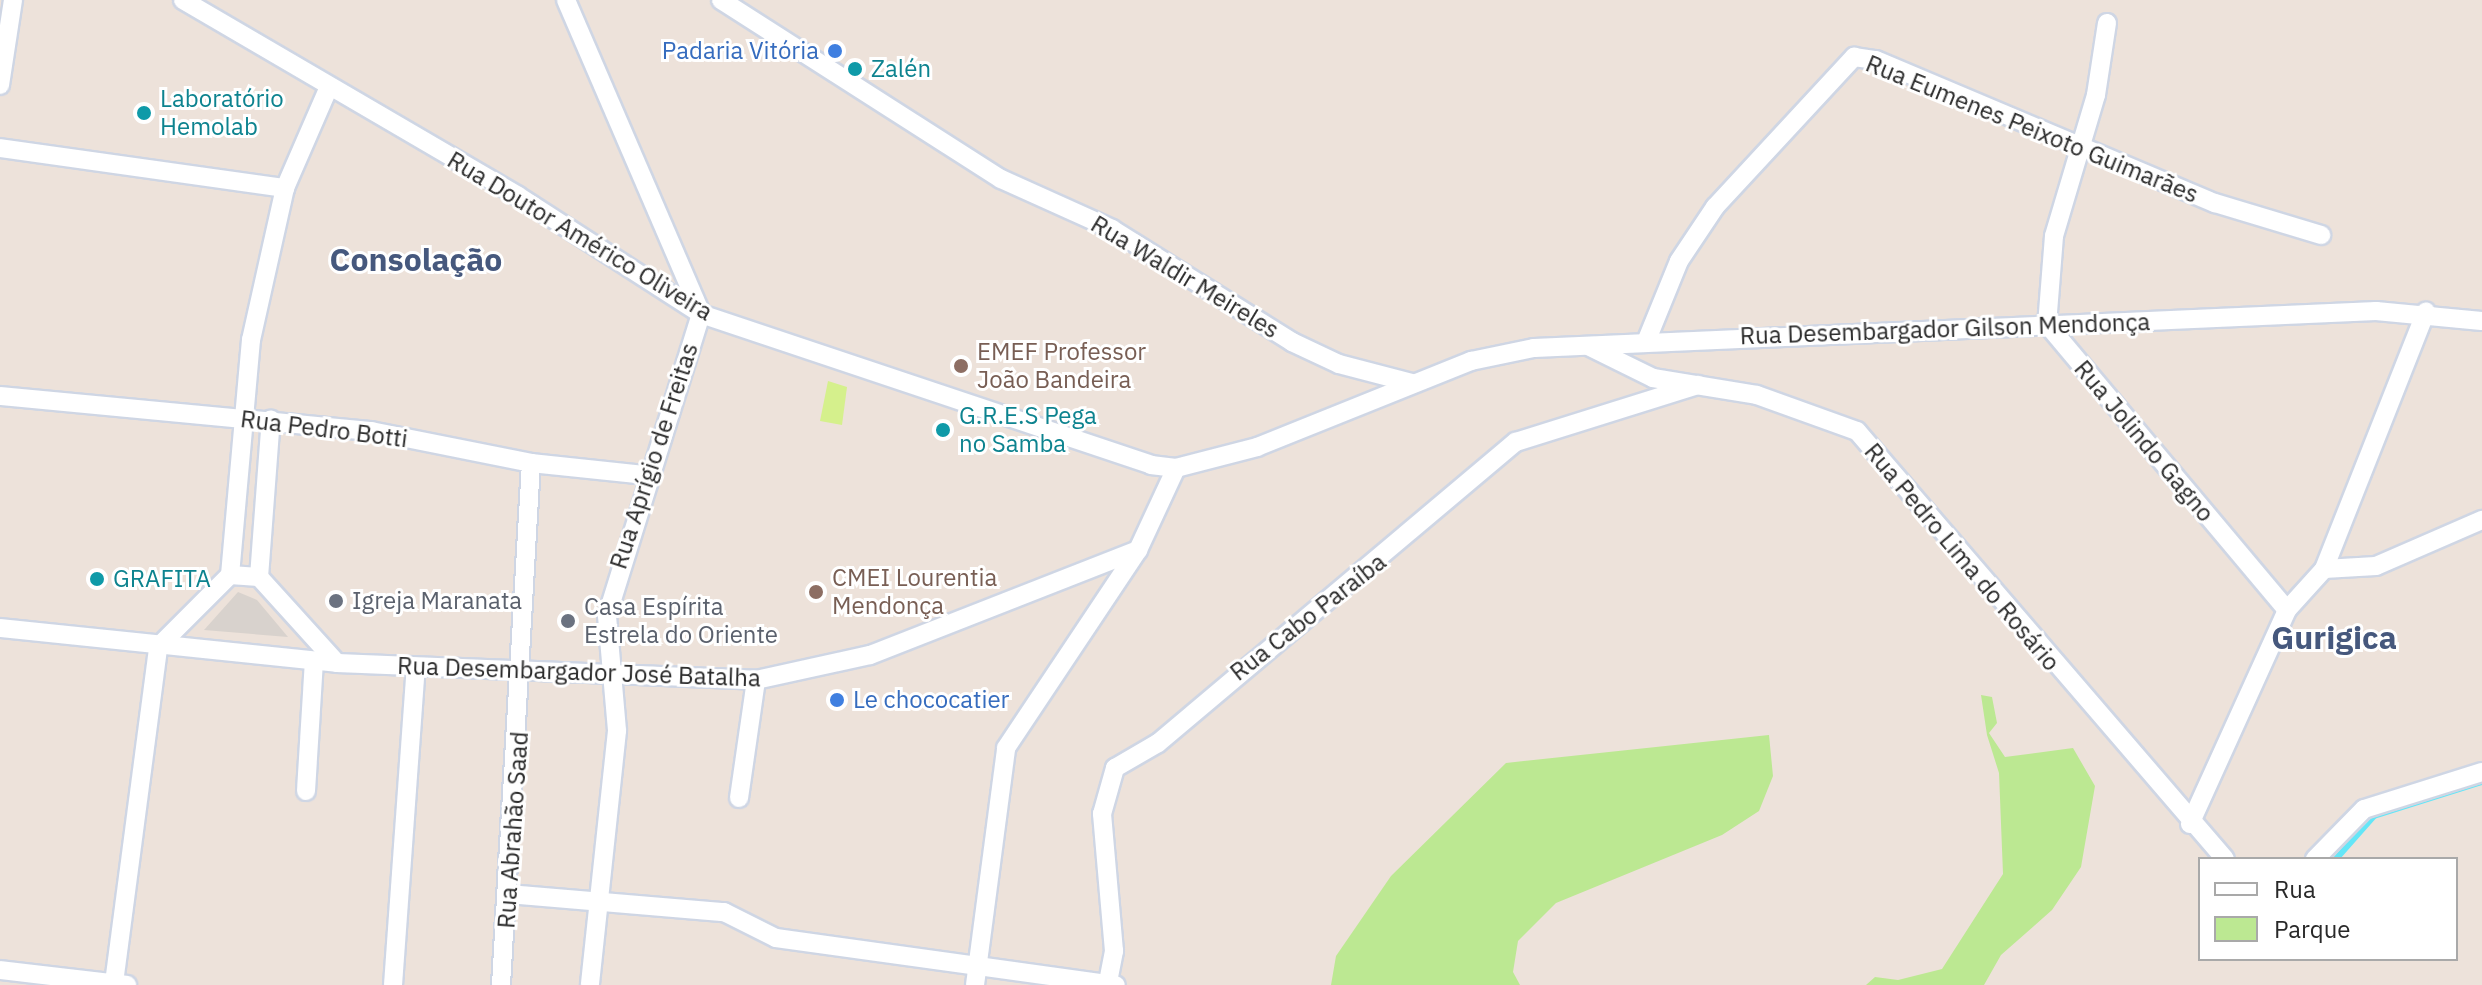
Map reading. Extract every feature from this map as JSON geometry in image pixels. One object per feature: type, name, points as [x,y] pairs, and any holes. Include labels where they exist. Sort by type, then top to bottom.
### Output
[{"type":"street","points":[[0,85],[13,0]]},
{"type":"street","name":"Rua Doutor Américo Oliveira","points":[[183,0],[701,314],[1097,449],[1176,468],[1283,437],[1412,383]]},
{"type":"street","name":"Rua Aprígio de Freitas","points":[[566,0],[701,314],[646,475],[607,616],[617,731],[590,985]]},
{"type":"street","name":"Rua Waldir Meireles","points":[[721,0],[1001,179],[1112,229],[1292,342],[1339,364],[1412,383]]},
{"type":"street","points":[[2047,324],[2054,236],[2076,146],[2096,95],[2107,23]]},
{"type":"street","name":"Rua Eumenes Peixoto Guimarães","points":[[1646,342],[1679,261],[1715,207],[1854,57],[1876,60],[2215,203],[2321,235]]},
{"type":"street","points":[[0,970],[121,984],[158,647],[230,575],[241,418],[285,188],[329,87]]},
{"type":"street","points":[[0,148],[285,188]]},
{"type":"street","points":[[2190,824],[2287,610],[2324,569],[2426,312]]},
{"type":"street","name":"Rua Desembargador Gilson Mendonça","points":[[1412,383],[1534,348],[2047,324],[2426,312],[2482,321]]},
{"type":"street","name":"Rua Jolindo Gagno","points":[[2047,324],[2287,610]]},
{"type":"street","name":"Rua Pedro Lima do Rosário","points":[[1590,347],[1619,367],[1772,399],[1857,431],[2190,824],[2223,857]]},
{"type":"street","name":"Rua Cabo Paraíba","points":[[1112,984],[1114,951],[1102,814],[1115,768],[1158,743],[1516,442],[1698,385]]},
{"type":"street","name":"Rua Pedro Botti","points":[[0,396],[271,419],[531,463],[646,475]]},
{"type":"street","points":[[259,577],[271,419]]},
{"type":"street","name":"Rua Abrahão Saad","points":[[501,985],[524,674],[531,463]]},
{"type":"street","points":[[975,985],[1001,762],[1138,550],[1176,468]]},
{"type":"street","points":[[2324,569],[2362,566],[2413,554],[2482,520]]},
{"type":"street","name":"Rua Desembargador José Batalha","points":[[0,628],[158,647],[337,663],[524,674],[613,673],[756,680],[870,655],[1138,550]]},
{"type":"street","points":[[230,575],[259,577],[337,663]]},
{"type":"street","points":[[306,791],[314,661]]},
{"type":"street","points":[[393,985],[416,667]]},
{"type":"street","points":[[739,798],[756,680]]},
{"type":"street","points":[[2319,854],[2364,809],[2482,772]]},
{"type":"street","points":[[508,894],[600,898],[724,912],[776,938],[977,963],[1112,984]]},
{"type":"green space","points":[[828,381],[847,387],[842,425],[820,421]]},
{"type":"green space","points":[[1981,695],[1992,697],[1997,723],[1989,733],[2005,757],[2073,748],[2095,786],[2081,867],[2052,910],[2001,955],[1984,985],[1866,985],[1875,977],[1898,980],[1942,969],[2003,874],[1999,773],[1987,735]]},
{"type":"green space","points":[[1769,735],[1773,776],[1759,811],[1722,835],[1556,903],[1518,941],[1513,972],[1520,985],[1331,985],[1336,956],[1391,876],[1506,763]]},
{"type":"shaded area","points":[[238,592],[257,600],[288,637],[204,630]]},
{"type":"waterway","points":[[2338,857],[2374,816],[2482,782]]},
{"type":"place","name":"Padaria Vitória","points":[[835,51]]},
{"type":"place","name":"Zalén","points":[[855,69]]},
{"type":"place","name":"Laboratório Hemolab","points":[[144,113]]},
{"type":"place","name":"EMEF Professor João Bandeira","points":[[961,366]]},
{"type":"place","name":"G.R.E.S Pega no Samba","points":[[943,430]]},
{"type":"place","name":"GRAFITA","points":[[97,579]]},
{"type":"place","name":"CMEI Lourentia Mendonça","points":[[816,592]]},
{"type":"place","name":"Igreja Maranata","points":[[336,601]]},
{"type":"place","name":"Casa Espírita Estrela do Oriente","points":[[568,621]]},
{"type":"place","name":"Le chococatier","points":[[837,700]]},
{"type":"district","name":"Consolação","points":[[416,259]]},
{"type":"district","name":"Gurigica","points":[[2334,637]]}]
